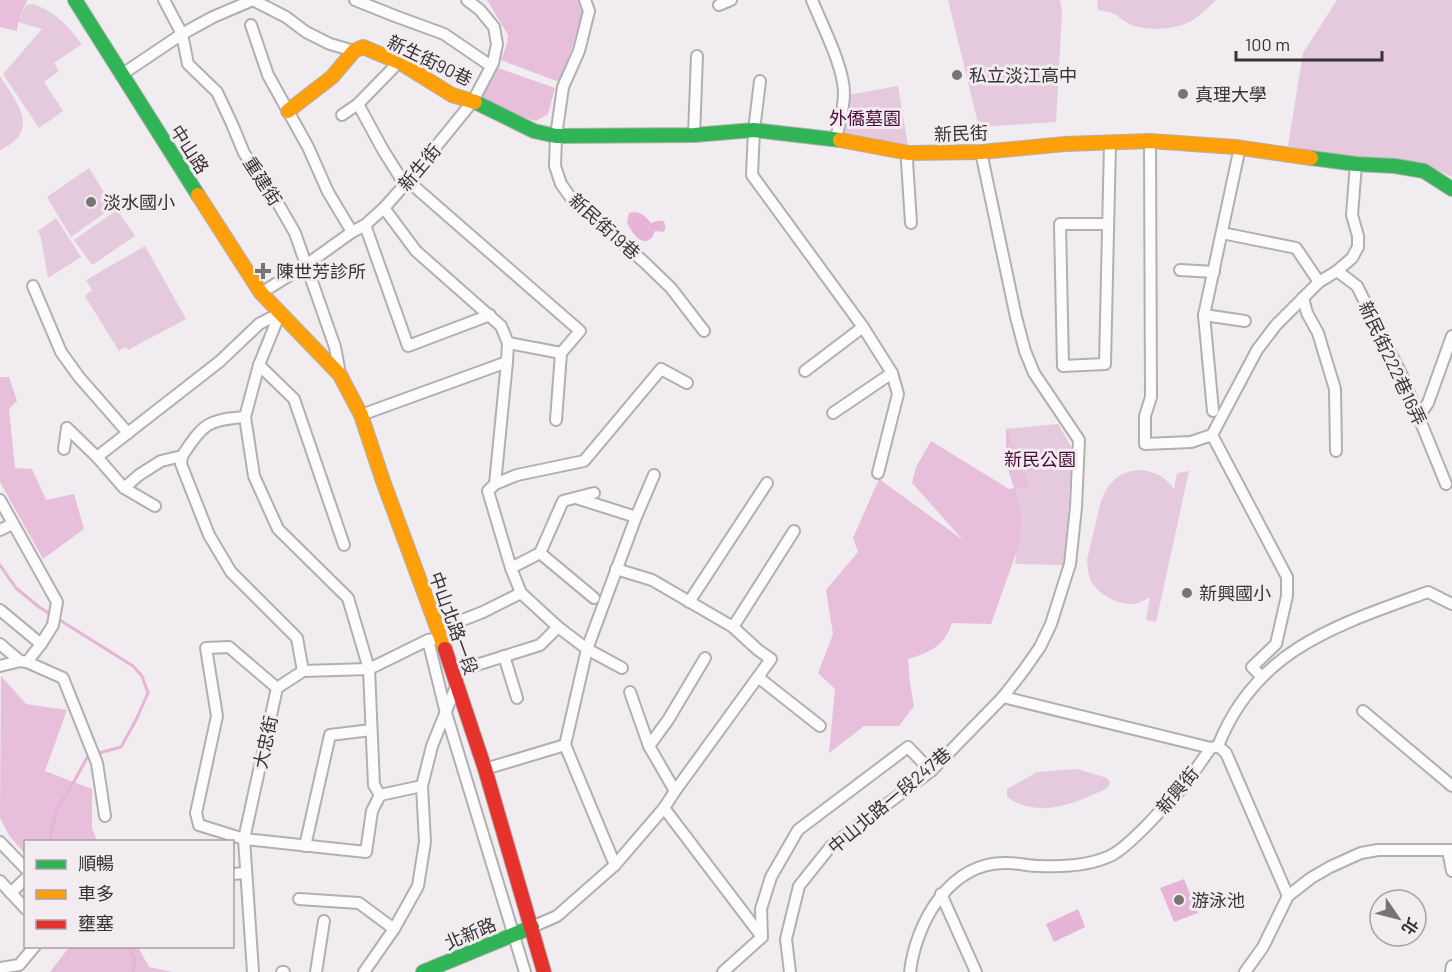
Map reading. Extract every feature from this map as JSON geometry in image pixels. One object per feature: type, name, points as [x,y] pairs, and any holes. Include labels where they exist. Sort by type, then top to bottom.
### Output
[{"type":"street","name":"中山路","points":[[75,0],[261,293],[280,313]]},
{"type":"street","name":"重建街","points":[[164,0],[182,34],[188,64],[217,92],[244,153],[295,233],[335,347],[340,375]]},
{"type":"street","points":[[121,75],[182,34],[213,17],[253,0],[277,12],[306,32],[330,44],[354,51],[332,77],[288,111]]},
{"type":"street","points":[[355,0],[444,34],[491,66]]},
{"type":"street","name":"新生街","points":[[261,293],[365,225],[384,208],[473,101],[491,66],[497,44],[494,27],[480,10],[466,0]]},
{"type":"street","name":"新民街19巷","points":[[585,0],[589,11],[579,51],[563,87],[556,136],[555,166],[561,184],[571,198],[664,281],[704,331]]},
{"type":"street","points":[[719,5],[731,0]]},
{"type":"street","points":[[812,0],[842,75],[843,108],[836,139]]},
{"type":"street","points":[[251,25],[268,75],[308,147],[328,192],[352,232]]},
{"type":"street","name":"新生街90巷","points":[[354,51],[363,47],[399,62],[453,95],[473,101]]},
{"type":"street","points":[[694,135],[697,56]]},
{"type":"street","points":[[342,115],[358,104],[399,62]]},
{"type":"street","points":[[760,81],[754,130],[752,175],[863,327],[892,373],[898,394],[878,473]]},
{"type":"street","name":"新民街","points":[[473,101],[534,131],[556,136],[694,135],[754,130],[836,139],[909,153],[981,152],[1044,146],[1150,141],[1240,147],[1356,164],[1395,166],[1424,171],[1452,189]]},
{"type":"street","points":[[358,104],[383,150],[406,183],[580,331],[561,352],[556,420]]},
{"type":"street","points":[[1150,141],[1151,397],[1145,416],[1145,444],[1191,442],[1212,435],[1257,350],[1276,325],[1319,282],[1337,272],[1352,258],[1358,247],[1358,236],[1352,215],[1356,164]]},
{"type":"street","points":[[1108,224],[1060,224],[1063,366],[1105,364],[1110,143]]},
{"type":"street","points":[[1213,411],[1204,315],[1240,147]]},
{"type":"street","name":"中山北路一段247巷","points":[[790,972],[786,939],[799,886],[831,846],[931,771],[1003,697],[1040,647],[1060,600],[1070,564],[1076,507],[1079,440],[1034,373],[1025,351],[981,152]]},
{"type":"street","points":[[909,153],[907,161],[911,223]]},
{"type":"street","points":[[384,208],[416,251],[501,326],[508,343],[492,488],[511,568],[521,593],[558,627],[587,649],[622,668]]},
{"type":"street","points":[[365,225],[408,346],[490,315]]},
{"type":"street","points":[[1222,234],[1296,248],[1319,282]]},
{"type":"street","points":[[1180,270],[1214,272]]},
{"type":"street","name":"新民街222巷16弄","points":[[1337,272],[1357,286],[1402,376],[1446,484]]},
{"type":"street","points":[[33,286],[61,352],[79,377],[128,433]]},
{"type":"street","points":[[1303,298],[1307,314],[1318,333],[1335,389],[1336,451]]},
{"type":"street","points":[[280,313],[260,365],[245,417],[254,476],[279,529],[348,598],[369,669],[374,785],[380,795]]},
{"type":"street","points":[[97,457],[219,362],[259,324],[280,313]]},
{"type":"street","name":"中山北路一段","points":[[280,313],[340,375],[372,442],[434,639],[455,678],[485,769],[544,972]]},
{"type":"street","points":[[1204,315],[1245,321]]},
{"type":"street","points":[[805,371],[863,327]]},
{"type":"street","points":[[1419,416],[1428,403],[1452,336]]},
{"type":"street","points":[[508,343],[561,352]]},
{"type":"street","points":[[361,415],[507,362]]},
{"type":"street","points":[[260,365],[294,399],[344,544]]},
{"type":"street","points":[[492,488],[517,475],[584,461],[661,369],[687,383]]},
{"type":"street","points":[[833,413],[892,373]]},
{"type":"street","points":[[245,417],[222,419],[209,423],[182,456],[181,464],[209,535],[231,572],[297,638],[303,671]]},
{"type":"street","points":[[64,449],[67,428],[124,488],[155,506]]},
{"type":"street","points":[[1212,435],[1287,577],[1287,596],[1276,644],[1252,667],[1262,677]]},
{"type":"street","points":[[124,488],[161,461],[182,456]]},
{"type":"street","points":[[615,864],[565,746],[587,649],[654,475]]},
{"type":"street","points":[[689,602],[767,483]]},
{"type":"street","points":[[511,568],[540,553],[563,501],[594,493]]},
{"type":"street","points":[[576,497],[636,517]]},
{"type":"street","points":[[0,500],[44,575],[57,602],[53,625],[41,644],[23,662],[0,666]]},
{"type":"street","points":[[0,530],[12,524]]},
{"type":"street","points":[[734,627],[794,531]]},
{"type":"street","points":[[540,553],[594,598]]},
{"type":"street","points":[[532,927],[557,916],[615,864],[664,808],[771,659],[734,627],[652,580],[616,569]]},
{"type":"street","name":"新興街","points":[[910,972],[912,958],[926,919],[941,894],[968,872],[987,865],[1006,863],[1065,867],[1088,863],[1112,855],[1138,835],[1183,787],[1214,747],[1235,710],[1248,693],[1286,655],[1308,641],[1356,618],[1428,592],[1452,604]]},
{"type":"street","points":[[380,795],[372,811],[366,852],[244,839],[199,825],[196,813],[217,716],[206,648],[229,647],[277,688],[303,671],[369,669],[434,639],[455,623],[521,593]]},
{"type":"street","points":[[0,610],[41,644]]},
{"type":"street","points":[[364,972],[394,929],[418,886],[425,842],[422,786],[432,746],[446,712],[455,678],[504,656],[540,645],[558,627]]},
{"type":"street","points":[[434,639],[446,712],[525,972]]},
{"type":"street","points":[[0,644],[23,662],[63,678],[97,763],[105,816]]},
{"type":"street","points":[[504,656],[517,698]]},
{"type":"street","points":[[649,746],[668,720],[705,658]]},
{"type":"street","points":[[759,678],[820,726]]},
{"type":"street","name":"大忠街","points":[[253,972],[244,839],[277,688]]},
{"type":"street","points":[[630,692],[649,746],[675,791]]},
{"type":"street","points":[[1003,697],[1214,747],[1226,753],[1288,896]]},
{"type":"street","points":[[1363,711],[1452,786]]},
{"type":"street","points":[[305,846],[330,735],[371,730]]},
{"type":"street","points":[[485,769],[565,746]]},
{"type":"street","points":[[762,937],[760,909],[771,877],[798,830],[908,747],[931,771]]},
{"type":"street","points":[[380,795],[422,786]]},
{"type":"street","points":[[664,808],[762,937]]},
{"type":"street","points":[[0,842],[24,868]]},
{"type":"street","points":[[1245,972],[1263,947],[1288,896],[1330,867],[1361,853],[1377,850],[1450,850],[1452,871]]},
{"type":"street","points":[[13,851],[24,862]]},
{"type":"street","points":[[234,874],[246,873]]},
{"type":"street","points":[[11,893],[24,880]]},
{"type":"street","points":[[0,881],[24,907]]},
{"type":"street","points":[[941,894],[976,972]]},
{"type":"street","points":[[298,900],[359,903],[394,929]]},
{"type":"street","points":[[316,972],[324,921]]},
{"type":"street","name":"北新路","points":[[423,972],[532,927]]},
{"type":"street","points":[[723,972],[762,937]]},
{"type":"street","points":[[0,957],[4,967],[19,965],[32,948]]},
{"type":"street","points":[[1451,972],[1452,966]]},
{"type":"green space","points":[[948,0],[1060,0],[1062,12],[1056,122],[979,127]]},
{"type":"green space","points":[[1097,0],[1216,0],[1185,24],[1154,29],[1132,25],[1112,13],[1098,10]]},
{"type":"green space","points":[[1337,0],[1452,0],[1452,177],[1437,170],[1354,160],[1288,146],[1303,53]]},
{"type":"green space","points":[[33,4],[60,20],[82,44],[54,63],[59,71],[44,82],[63,111],[39,128],[3,74],[42,29],[18,22],[26,5]]},
{"type":"green space","points":[[0,76],[19,106],[23,125],[20,134],[13,142],[0,150]]},
{"type":"green space","name":"外僑墓園","points":[[898,86],[908,146],[848,136],[841,132],[848,95]]},
{"type":"green space","points":[[89,168],[113,207],[71,237],[47,197]]},
{"type":"green space","points":[[117,210],[135,236],[92,265],[74,240]]},
{"type":"green space","points":[[56,218],[81,257],[48,278],[38,231]]},
{"type":"green space","points":[[145,246],[186,319],[128,350],[126,347],[119,351],[85,296],[92,290],[86,280]]},
{"type":"green space","name":"新民公園","points":[[1058,424],[1072,448],[1063,565],[1015,564],[1022,512],[1006,462],[1006,429]]},
{"type":"green space","points":[[1142,470],[1160,476],[1174,489],[1177,473],[1189,471],[1156,622],[1146,620],[1150,597],[1133,604],[1116,601],[1095,587],[1088,572],[1087,560],[1104,494],[1109,486],[1122,475]]},
{"type":"green space","points":[[1077,769],[1107,778],[1110,783],[1108,787],[1080,800],[1056,807],[1031,807],[1019,804],[1007,797],[1007,789],[1037,772]]},
{"type":"shaded area","points":[[0,0],[27,0],[18,22],[17,31],[0,27]]},
{"type":"shaded area","points":[[487,0],[578,0],[582,14],[559,82],[501,60],[508,35]]},
{"type":"shaded area","points":[[498,68],[555,88],[548,114],[536,121],[475,102]]},
{"type":"shaded area","points":[[629,213],[642,214],[651,223],[659,221],[665,223],[665,230],[655,231],[648,240],[640,240],[632,232],[627,222]]},
{"type":"shaded area","points":[[0,377],[9,377],[17,401],[9,409],[15,468],[32,469],[46,500],[74,494],[84,529],[43,559],[0,482]]},
{"type":"shaded area","points":[[1006,428],[1030,487],[1015,489],[1022,512],[1019,545],[991,624],[952,623],[941,643],[923,654],[908,659],[914,706],[899,726],[864,726],[829,753],[835,689],[818,673],[833,634],[826,590],[858,552],[853,538],[879,479],[963,540],[912,483],[916,467],[931,441],[1009,489],[1014,488],[1006,462]]},
{"type":"shaded area","points":[[1,676],[26,704],[67,710],[45,771],[92,789],[92,828],[97,840],[24,840],[24,853],[9,835],[0,818]]},
{"type":"shaded area","name":"游泳池","points":[[1184,879],[1198,913],[1174,922],[1160,888]]},
{"type":"shaded area","points":[[1078,909],[1085,927],[1054,942],[1046,924]]},
{"type":"shaded area","points":[[68,948],[139,948],[149,967],[172,972],[50,972]]},
{"type":"waterway","points":[[0,565],[16,588],[39,607],[133,666],[142,676],[148,693],[121,747],[88,756],[56,811],[50,838],[52,840]]},
{"type":"waterway","points":[[130,948],[135,961],[133,972]]},
{"type":"traffic: fast","points":[[75,0],[198,195]]},
{"type":"traffic: fast","points":[[475,102],[534,131],[556,136],[694,135],[754,130],[840,140]]},
{"type":"traffic: fast","points":[[1311,158],[1424,171],[1452,189]]},
{"type":"traffic: fast","points":[[423,972],[532,927]]},
{"type":"traffic: slow","points":[[288,111],[332,77],[354,51],[363,47],[399,62],[452,95],[475,102]]},
{"type":"traffic: slow","points":[[840,140],[909,153],[981,152],[1065,144],[1150,141],[1235,147],[1311,158]]},
{"type":"traffic: slow","points":[[198,195],[261,293],[340,375],[361,415],[445,649]]},
{"type":"traffic: jam","points":[[445,649],[485,769],[544,972]]},
{"type":"place","name":"私立淡江高中","points":[[957,75]]},
{"type":"place","name":"真理大學","points":[[1183,94]]},
{"type":"place","name":"淡水國小","points":[[91,202]]},
{"type":"place","name":"陳世芳診所","points":[[263,271]]},
{"type":"place","name":"新興國小","points":[[1187,593]]},
{"type":"place","name":"游泳池","points":[[1179,900]]}]
